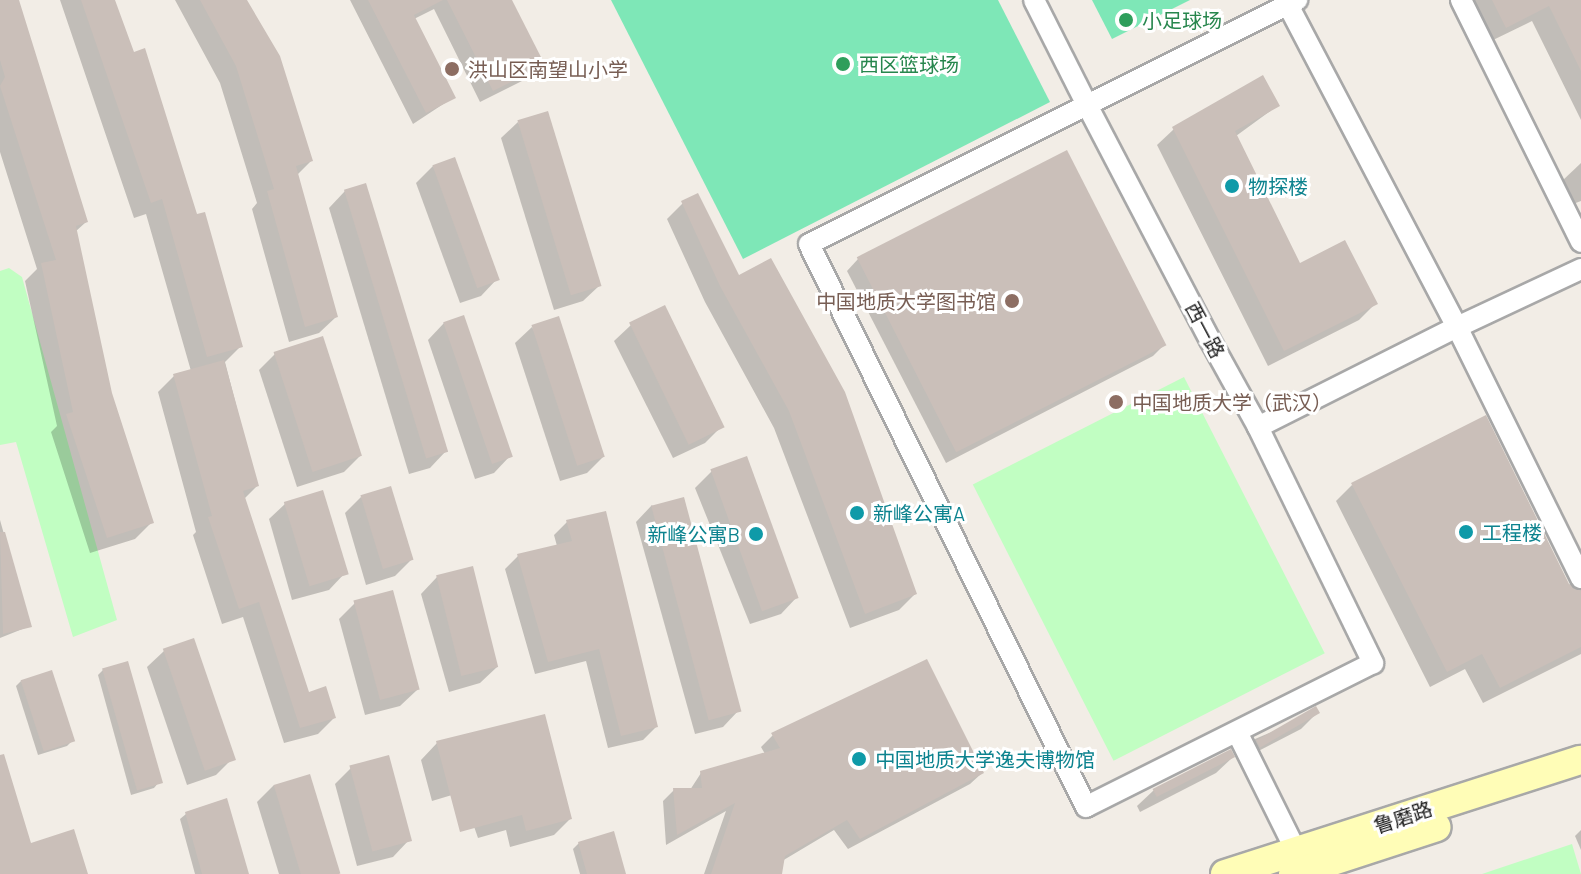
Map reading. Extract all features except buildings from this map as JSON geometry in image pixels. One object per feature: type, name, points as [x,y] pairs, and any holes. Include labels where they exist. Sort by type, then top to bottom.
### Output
[{"type":"main road","name":"鲁磨路","points":[[1300,867],[1581,760]]},
{"type":"main road","name":"鲁磨路","points":[[1225,874],[1300,867],[1581,779]]},
{"type":"street","name":"西一路","points":[[1034,0],[1258,427],[1373,663],[1237,732]]},
{"type":"street","points":[[1461,0],[1581,242]]},
{"type":"street","points":[[1300,867],[1237,732],[1086,807],[809,244],[1293,2],[1581,578]]},
{"type":"street","points":[[1258,427],[1581,269]]},
{"type":"green space","points":[[611,0],[998,0],[1050,102],[743,259]]},
{"type":"green space","name":"小足球场","points":[[1092,0],[1190,0],[1112,39]]},
{"type":"green space","points":[[9,268],[22,277],[117,620],[73,637],[16,442],[0,445],[0,271]]},
{"type":"green space","points":[[1184,377],[1325,653],[1114,761],[973,485]]},
{"type":"green space","points":[[1572,844],[1581,874],[1482,874]]},
{"type":"place","name":"小足球场","points":[[1126,20]]},
{"type":"place","name":"西区篮球场","points":[[843,64]]},
{"type":"place","name":"洪山区南望山小学","points":[[452,69]]},
{"type":"place","name":"物探楼","points":[[1232,186]]},
{"type":"place","name":"中国地质大学图书馆","points":[[1012,301]]},
{"type":"place","name":"中国地质大学（武汉）","points":[[1116,402]]},
{"type":"place","name":"新峰公寓A","points":[[857,513]]},
{"type":"place","name":"工程楼","points":[[1466,532]]},
{"type":"place","name":"新峰公寓B","points":[[756,534]]},
{"type":"place","name":"中国地质大学逸夫博物馆","points":[[859,759]]}]
